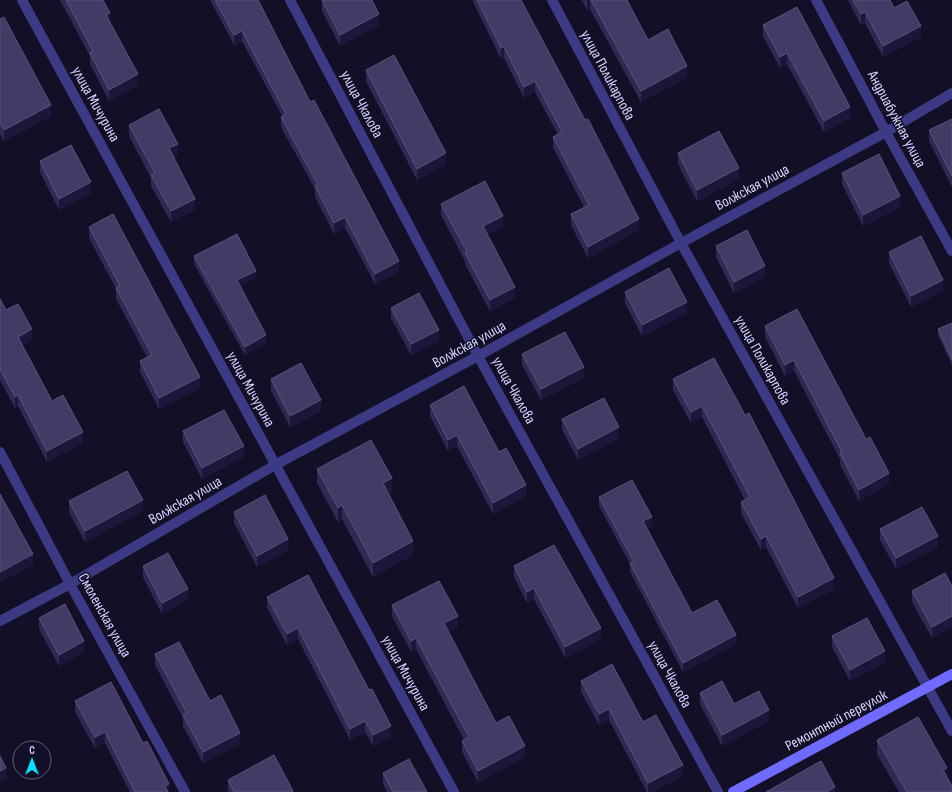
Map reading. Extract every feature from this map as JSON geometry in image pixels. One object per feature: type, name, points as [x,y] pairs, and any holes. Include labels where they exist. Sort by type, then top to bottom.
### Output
[{"type":"main road","name":"Ремонтный переулок","points":[[733,792],[952,674]]},
{"type":"street","name":"улица Мичурина","points":[[22,0],[454,792]]},
{"type":"street","name":"улица Чкалова","points":[[290,0],[478,356],[718,792]]},
{"type":"street","name":"улица Поликарпова","points":[[552,0],[681,243],[952,732]]},
{"type":"street","name":"Андриабужная улица","points":[[816,0],[886,132],[952,251]]},
{"type":"street","name":"Волжская улица","points":[[0,621],[70,584],[275,465],[478,356],[681,243],[886,132],[952,93]]},
{"type":"street","name":"Смоленская улица","points":[[0,452],[70,584],[185,792]]},
{"type":"building","points":[[66,0],[103,0],[110,13],[106,15],[138,74],[109,90],[90,53],[93,51]]},
{"type":"building","points":[[215,0],[258,0],[310,102],[314,100],[399,261],[375,274],[345,217],[334,223],[315,186],[318,185],[281,117],[286,114],[242,31],[234,35]]},
{"type":"building","points":[[322,0],[372,0],[379,14],[340,35]]},
{"type":"building","points":[[477,0],[521,0],[585,120],[588,119],[639,219],[588,247],[571,214],[589,205],[553,137],[562,132],[535,81],[524,87],[504,47],[501,48]]},
{"type":"building","points":[[591,0],[627,0],[648,40],[668,29],[687,66],[641,91]]},
{"type":"building","points":[[853,0],[890,0],[894,8],[907,1],[921,26],[883,46],[865,12],[861,14]]},
{"type":"building","points":[[797,7],[850,107],[824,121],[787,53],[780,57],[763,25]]},
{"type":"building","points":[[4,17],[51,105],[4,130],[0,123],[0,19]]},
{"type":"building","points":[[394,55],[446,153],[417,169],[366,70]]},
{"type":"building","points":[[159,109],[178,144],[169,148],[195,199],[171,211],[151,175],[155,173],[129,125]]},
{"type":"building","points":[[952,119],[952,176],[929,130]]},
{"type":"building","points":[[719,131],[739,168],[697,190],[678,153]]},
{"type":"building","points":[[71,145],[91,182],[59,199],[40,161]]},
{"type":"building","points":[[879,154],[900,196],[863,215],[842,173]]},
{"type":"building","points":[[485,181],[503,216],[483,226],[515,287],[490,300],[465,253],[467,252],[441,204]]},
{"type":"building","points":[[113,214],[200,377],[159,398],[140,361],[152,355],[116,288],[120,286],[89,227]]},
{"type":"building","points":[[747,230],[765,266],[734,282],[716,246]]},
{"type":"building","points":[[237,234],[256,271],[237,280],[266,335],[245,347],[194,256]]},
{"type":"building","points":[[921,236],[943,280],[911,296],[889,252]]},
{"type":"building","points":[[669,268],[687,302],[642,325],[625,292]]},
{"type":"building","points":[[419,293],[439,330],[411,344],[391,308]]},
{"type":"building","points":[[0,299],[6,310],[18,304],[32,329],[18,337],[52,401],[63,395],[83,432],[47,451],[18,395],[15,397],[0,369]]},
{"type":"building","points":[[797,309],[866,439],[870,437],[889,473],[859,490],[840,453],[842,452],[794,360],[785,365],[765,326]]},
{"type":"building","points":[[952,323],[952,360],[938,329]]},
{"type":"building","points":[[565,332],[584,367],[541,389],[522,354]]},
{"type":"building","points":[[714,358],[745,415],[749,413],[834,578],[798,597],[766,536],[761,539],[741,502],[750,497],[702,406],[691,412],[673,379]]},
{"type":"building","points":[[301,363],[321,400],[290,416],[271,379]]},
{"type":"building","points":[[464,386],[499,452],[506,448],[526,485],[493,503],[457,435],[448,440],[430,405]]},
{"type":"building","points":[[604,398],[619,427],[578,449],[562,419]]},
{"type":"building","points":[[224,410],[244,446],[202,468],[183,431]]},
{"type":"building","points":[[371,440],[392,478],[383,483],[413,541],[373,563],[342,505],[338,508],[317,469]]},
{"type":"building","points":[[127,471],[143,500],[85,531],[69,501]]},
{"type":"building","points":[[632,480],[652,517],[643,521],[692,613],[717,600],[736,635],[683,663],[630,563],[634,562],[599,497]]},
{"type":"building","points":[[0,494],[33,554],[0,572]]},
{"type":"building","points":[[265,495],[288,539],[257,556],[234,512]]},
{"type":"building","points":[[922,507],[938,536],[896,558],[880,529]]},
{"type":"building","points":[[554,545],[601,628],[565,647],[534,588],[527,592],[514,566]]},
{"type":"building","points":[[168,553],[188,589],[162,603],[143,566]]},
{"type":"building","points":[[945,573],[952,586],[952,616],[932,627],[912,591]]},
{"type":"building","points":[[308,575],[369,690],[372,689],[391,726],[373,735],[365,721],[350,729],[298,628],[287,634],[267,597]]},
{"type":"building","points":[[439,581],[458,616],[444,623],[496,723],[509,716],[525,746],[478,771],[462,741],[469,737],[416,638],[411,641],[392,605]]},
{"type":"building","points":[[65,604],[84,641],[59,655],[39,618]]},
{"type":"building","points":[[867,618],[885,651],[850,670],[832,636]]},
{"type":"building","points":[[179,642],[210,701],[221,695],[240,733],[203,752],[183,715],[187,713],[155,654]]},
{"type":"building","points":[[612,664],[643,722],[656,715],[683,765],[648,783],[609,709],[599,714],[581,681]]},
{"type":"building","points":[[722,681],[734,704],[759,691],[769,710],[722,735],[700,693]]},
{"type":"building","points":[[111,682],[143,743],[147,741],[169,784],[165,786],[168,792],[135,792],[105,732],[95,737],[75,701]]},
{"type":"building","points":[[918,717],[947,768],[943,770],[952,786],[952,792],[907,792],[877,740]]},
{"type":"building","points":[[274,755],[293,791],[292,792],[234,792],[228,780]]},
{"type":"building","points":[[0,756],[6,768],[0,771]]},
{"type":"building","points":[[409,759],[427,792],[393,792],[383,773]]},
{"type":"building","points":[[821,761],[835,787],[827,792],[766,792]]}]
